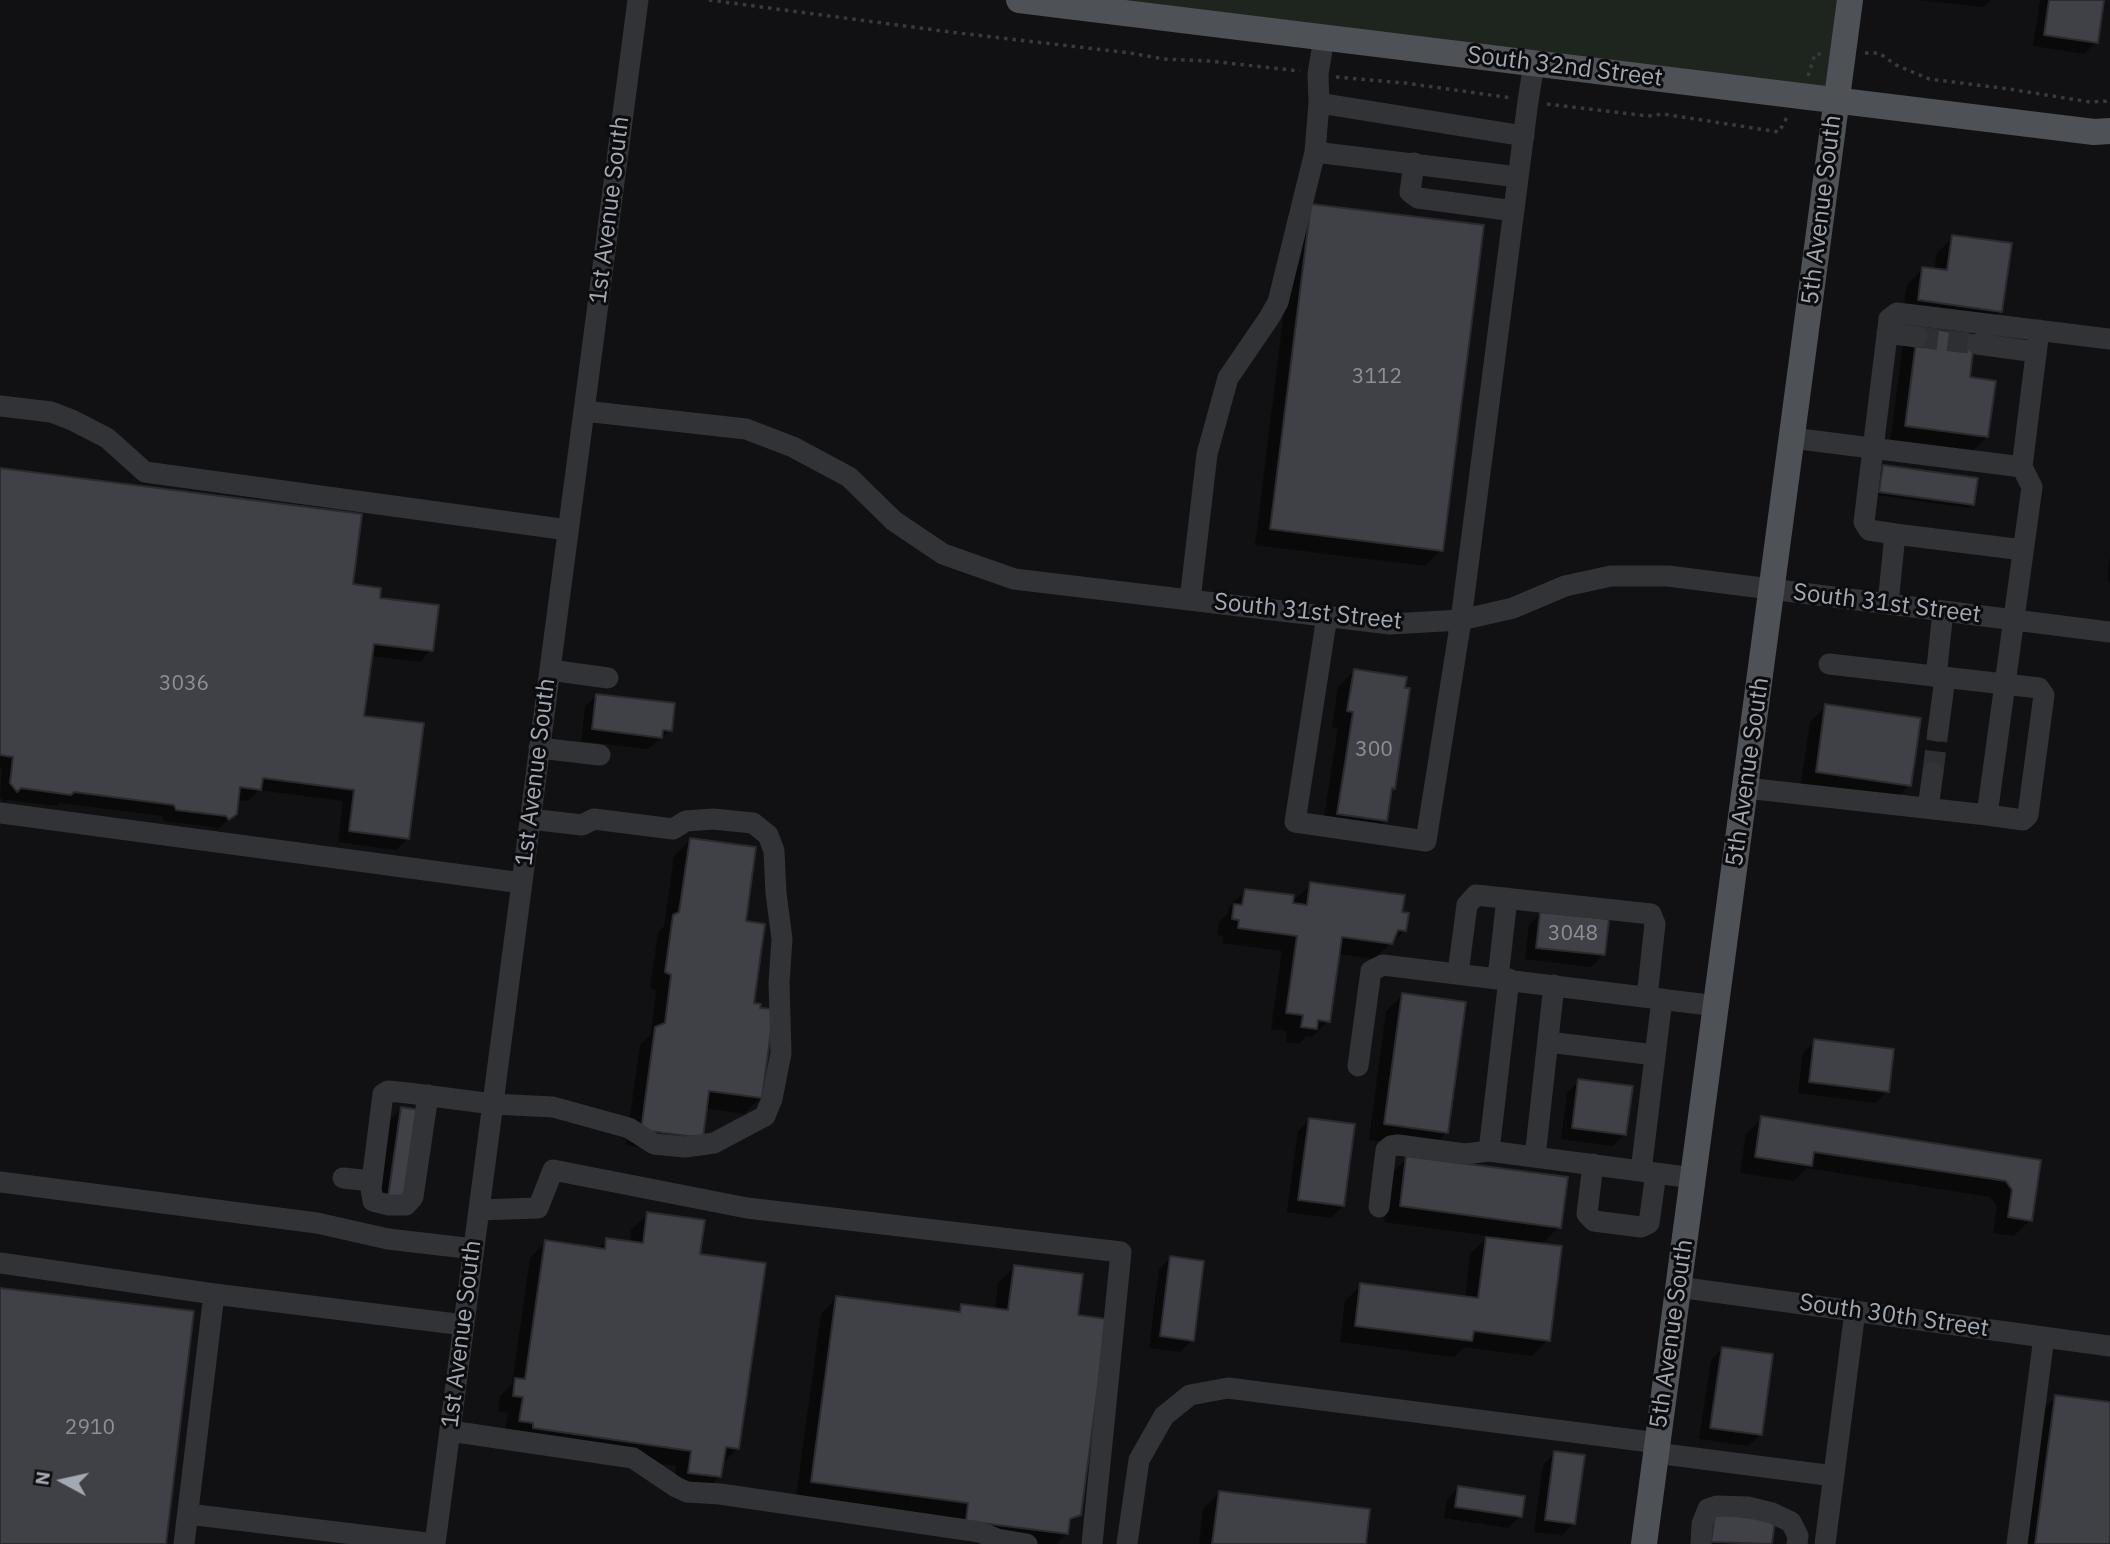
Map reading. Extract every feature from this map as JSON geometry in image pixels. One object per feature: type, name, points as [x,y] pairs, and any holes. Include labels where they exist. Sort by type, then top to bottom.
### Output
[{"type":"main road","name":"South 32nd Street","points":[[1020,0],[1836,101],[2094,132],[2110,131]]},
{"type":"main road","name":"5th Avenue South","points":[[1644,1544],[1850,0]]},
{"type":"street","name":"1st Avenue South","points":[[435,1544],[638,0]]},
{"type":"street","points":[[1190,600],[1207,454],[1228,378],[1278,302],[1315,152],[1319,103],[1318,74],[1324,38]]},
{"type":"street","points":[[1326,617],[1295,821],[1426,841],[1461,620],[1534,64]]},
{"type":"street","points":[[1319,103],[1524,136]]},
{"type":"street","points":[[1315,152],[1518,177]]},
{"type":"street","points":[[1414,163],[1410,192],[1418,198],[1514,211]]},
{"type":"street","points":[[2023,550],[1869,530],[1864,522],[1889,319],[1897,313],[2110,339]]},
{"type":"street","points":[[1987,816],[2032,487],[2022,467],[2039,330]]},
{"type":"street","points":[[1887,333],[1917,337]]},
{"type":"street","points":[[1977,345],[2036,352]]},
{"type":"street","points":[[0,406],[51,412],[72,420],[107,438],[145,472],[568,530]]},
{"type":"street","name":"South 31st Street","points":[[584,411],[746,429],[793,447],[849,477],[894,521],[943,554],[1014,579],[1390,624],[1461,620],[1513,608],[1564,586],[1611,576],[1668,576],[2110,632]]},
{"type":"street","points":[[1792,438],[2022,467]]},
{"type":"street","points":[[1888,604],[1895,534]]},
{"type":"street","points":[[1938,732],[1944,611]]},
{"type":"street","points":[[1746,788],[2023,820],[2028,815],[2044,695],[2039,688],[1829,664]]},
{"type":"street","points":[[550,670],[608,678]]},
{"type":"street","points":[[540,748],[600,755]]},
{"type":"street","points":[[1928,808],[1933,772]]},
{"type":"street","points":[[0,813],[522,883]]},
{"type":"street","points":[[428,1095],[413,1197],[406,1205],[389,1206],[373,1201],[372,1181],[383,1094],[388,1091],[428,1095],[493,1104],[552,1107],[629,1128],[654,1144],[685,1147],[714,1143],[765,1116],[772,1099],[781,1052],[779,982],[782,939],[774,851],[768,835],[752,823],[713,819],[686,821],[673,829],[594,819],[582,825],[530,819]]},
{"type":"street","points":[[1458,973],[1467,905],[1476,895],[1651,914],[1655,924],[1655,1055],[1648,1172],[1649,1223],[1641,1227],[1594,1221],[1587,1214],[1593,1164]]},
{"type":"street","points":[[1489,1151],[1507,898]]},
{"type":"street","points":[[1359,1066],[1371,971],[1383,965],[1717,1006]]},
{"type":"street","points":[[1535,1157],[1554,985]]},
{"type":"street","points":[[1548,1042],[1655,1055]]},
{"type":"street","points":[[1379,1208],[1386,1150],[1398,1145],[1465,1154],[1489,1151],[1693,1178]]},
{"type":"street","points":[[479,1210],[538,1208],[553,1170],[747,1208],[1121,1252],[1092,1544]]},
{"type":"street","points":[[343,1178],[372,1181]]},
{"type":"street","points":[[0,1182],[317,1223],[388,1239],[474,1249]]},
{"type":"street","points":[[388,1239],[389,1206]]},
{"type":"street","points":[[0,1263],[214,1294],[464,1325]]},
{"type":"street","name":"South 30th Street","points":[[1678,1287],[2110,1346]]},
{"type":"street","points":[[184,1544],[214,1294]]},
{"type":"street","points":[[1825,1544],[1855,1311]]},
{"type":"street","points":[[2017,1544],[2044,1337]]},
{"type":"street","points":[[1127,1544],[1139,1460],[1164,1416],[1190,1395],[1228,1388],[1657,1448],[1834,1476]]},
{"type":"street","points":[[450,1431],[633,1458],[687,1492],[720,1494],[980,1532],[997,1539],[1027,1544]]},
{"type":"street","points":[[1701,1544],[1702,1524],[1708,1509],[1717,1506],[1748,1507],[1772,1513],[1791,1522],[1798,1536],[1797,1544]]},
{"type":"street","points":[[188,1514],[435,1544]]},
{"type":"shaded area","points":[[1019,0],[1850,0],[1836,101]]},
{"type":"building","points":[[2049,0],[2104,0],[2098,43],[2044,35]]},
{"type":"building","points":[[1311,204],[1484,225],[1443,551],[1270,529]]},
{"type":"building","points":[[1952,235],[2012,243],[2002,312],[1918,300],[1922,267],[1947,270]]},
{"type":"building","points":[[1918,327],[1975,335],[1970,377],[1996,381],[1988,437],[1905,426]]},
{"type":"building","points":[[1883,465],[1978,478],[1974,505],[1879,492]]},
{"type":"building","points":[[0,468],[362,514],[353,584],[381,588],[380,598],[439,605],[433,651],[374,644],[364,716],[424,723],[409,839],[349,831],[354,790],[263,778],[261,790],[240,787],[237,814],[229,820],[226,816],[176,810],[174,805],[74,792],[71,795],[21,788],[17,792],[10,783],[13,757],[0,755]]},
{"type":"building","points":[[1354,669],[1407,677],[1405,688],[1410,688],[1395,789],[1392,788],[1387,821],[1337,814],[1353,712],[1347,711]]},
{"type":"building","points":[[596,694],[675,703],[672,731],[663,730],[662,738],[592,729]]},
{"type":"building","points":[[1825,704],[1921,718],[1911,786],[1816,772]]},
{"type":"building","points":[[690,838],[756,847],[746,921],[765,924],[754,1003],[761,1004],[760,1008],[774,1009],[762,1098],[709,1091],[703,1138],[641,1130],[655,1027],[665,1023],[671,975],[665,972],[673,915],[679,912]]},
{"type":"building","points":[[1310,882],[1405,895],[1402,912],[1409,913],[1406,931],[1398,930],[1392,944],[1342,937],[1330,1022],[1318,1020],[1317,1029],[1301,1027],[1303,1015],[1286,1013],[1297,936],[1238,928],[1239,920],[1232,919],[1234,904],[1242,905],[1245,889],[1294,895],[1293,903],[1307,905]]},
{"type":"building","points":[[1540,912],[1609,919],[1605,955],[1536,948]]},
{"type":"building","points":[[1402,993],[1466,1002],[1448,1133],[1384,1124]]},
{"type":"building","points":[[1814,1039],[1894,1049],[1889,1092],[1809,1082]]},
{"type":"building","points":[[1578,1079],[1633,1086],[1626,1135],[1572,1128]]},
{"type":"building","points":[[401,1107],[420,1110],[407,1199],[388,1197]]},
{"type":"building","points":[[1761,1116],[2041,1160],[2032,1221],[2008,1217],[2012,1190],[2006,1181],[1814,1152],[1812,1166],[1755,1157]]},
{"type":"building","points":[[1309,1118],[1355,1124],[1344,1206],[1298,1200]]},
{"type":"building","points":[[1406,1156],[1568,1177],[1561,1228],[1400,1206]]},
{"type":"building","points":[[647,1212],[705,1220],[700,1254],[766,1263],[739,1449],[726,1447],[721,1477],[688,1473],[691,1451],[533,1428],[533,1423],[519,1421],[523,1397],[513,1396],[515,1378],[525,1379],[545,1240],[605,1249],[606,1238],[643,1243]]},
{"type":"building","points":[[1486,1237],[1562,1246],[1550,1341],[1474,1331],[1472,1341],[1355,1326],[1360,1283],[1478,1298]]},
{"type":"building","points":[[1170,1256],[1204,1261],[1194,1341],[1160,1336]]},
{"type":"building","points":[[1014,1265],[1083,1274],[1078,1315],[1107,1319],[1081,1515],[1070,1519],[1068,1534],[966,1521],[968,1503],[811,1482],[836,1296],[960,1312],[961,1304],[1008,1310]]},
{"type":"building","points":[[0,1288],[194,1311],[166,1544],[0,1544]]},
{"type":"building","points":[[1722,1347],[1773,1354],[1762,1435],[1710,1428]]},
{"type":"building","points":[[2055,1395],[2110,1402],[2110,1544],[2035,1544]]},
{"type":"building","points":[[1554,1451],[1585,1455],[1575,1524],[1545,1520]]},
{"type":"building","points":[[1458,1486],[1525,1496],[1522,1517],[1455,1507]]},
{"type":"building","points":[[1219,1491],[1370,1509],[1366,1544],[1212,1544]]},
{"type":"building","points":[[1715,1513],[1775,1521],[1772,1544],[1711,1542]]},
{"type":"tunnel","points":[[1917,337],[1977,344]]},
{"type":"tunnel","points":[[1933,772],[1938,731]]}]
